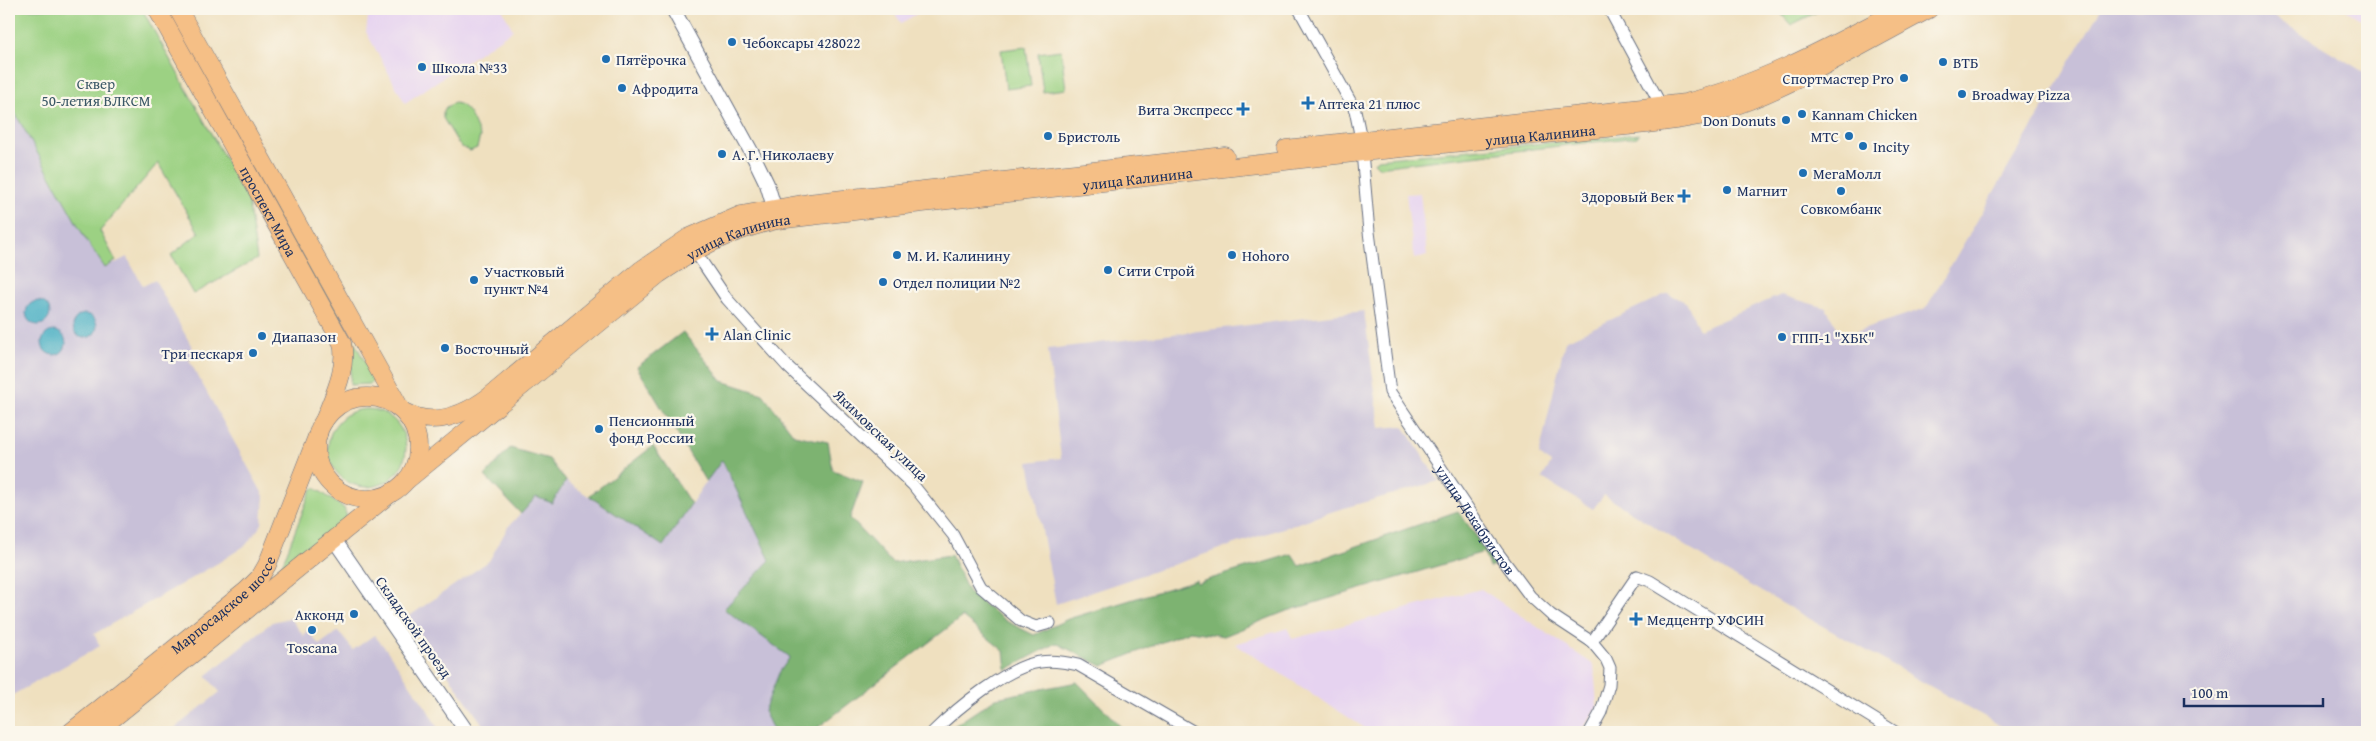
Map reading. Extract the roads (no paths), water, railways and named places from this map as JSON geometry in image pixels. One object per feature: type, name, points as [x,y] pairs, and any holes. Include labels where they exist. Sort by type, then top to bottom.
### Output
[{"type":"main road","name":"проспект Мира","points":[[157,9],[342,343],[344,355],[342,371],[321,428]]},
{"type":"main road","name":"проспект Мира","points":[[178,9],[402,410]]},
{"type":"main road","name":"улица Калинина","points":[[402,410],[422,419],[437,419],[471,409],[490,396],[642,270],[688,238],[741,215],[776,214],[1362,146],[1662,106],[1713,96],[1772,74],[1901,9]]},
{"type":"main road","name":"улица Калинина","points":[[1362,146],[1648,124],[1718,111],[1778,88],[1928,9]]},
{"type":"main road","points":[[215,113],[231,104]]},
{"type":"main road","name":"улица Калинина","points":[[407,480],[659,274],[694,250],[776,214]]},
{"type":"main road","points":[[359,397],[381,398],[402,410],[416,432],[418,447],[416,464],[407,480],[392,492],[373,499],[360,499],[347,495],[336,488],[327,479],[318,461],[316,448],[321,428],[339,406],[359,397]]},
{"type":"main road","name":"Марпосадское шоссе","points":[[71,732],[246,591],[260,577],[267,565],[321,428]]},
{"type":"main road","name":"Марпосадское шоссе","points":[[96,732],[335,541],[392,492]]},
{"type":"street","points":[[673,9],[753,155],[767,184],[776,214]]},
{"type":"street","name":"улица Декабристов","points":[[1299,9],[1355,110],[1360,127],[1368,232],[1390,392],[1498,553],[1538,604],[1592,642]]},
{"type":"street","points":[[1609,9],[1662,106]]},
{"type":"street","name":"Якимовская улица","points":[[694,250],[726,299],[787,366],[913,486],[953,535],[981,587],[1021,621],[1036,627],[1050,623]]},
{"type":"street","name":"Складской проезд","points":[[335,541],[467,732]]},
{"type":"street","points":[[1590,732],[1605,700],[1610,668],[1592,642],[1637,576],[1650,581],[1895,732]]},
{"type":"street","points":[[933,732],[947,718],[1016,669],[1038,662],[1058,660],[1078,664],[1194,732]]},
{"type":"water","points":[[38,301],[47,304],[50,313],[47,322],[38,325],[29,322],[26,313],[29,304]]},
{"type":"water","points":[[85,314],[94,317],[97,326],[94,335],[85,338],[76,335],[73,326],[76,317]]},
{"type":"water","points":[[54,331],[63,334],[66,343],[63,352],[54,355],[45,352],[42,343],[45,334]]},
{"type":"place","name":"Чебоксары 428022","points":[[732,42]]},
{"type":"place","name":"Пятёрочка","points":[[606,59]]},
{"type":"place","name":"ВТБ","points":[[1943,62]]},
{"type":"place","name":"Школа №33","points":[[422,67]]},
{"type":"place","name":"Спортмастер Pro","points":[[1904,78]]},
{"type":"place","name":"Афродита","points":[[622,88]]},
{"type":"place","name":"Broadway Pizza","points":[[1962,94]]},
{"type":"place","name":"Аптека 21 плюс","points":[[1308,103]]},
{"type":"place","name":"Вита Экспресс","points":[[1243,109]]},
{"type":"place","name":"Kannam Chicken","points":[[1802,114]]},
{"type":"place","name":"Don Donuts","points":[[1786,120]]},
{"type":"place","name":"Бристоль","points":[[1048,136]]},
{"type":"place","name":"МТС","points":[[1849,136]]},
{"type":"place","name":"Incity","points":[[1863,146]]},
{"type":"place","name":"А. Г. Николаеву","points":[[722,154]]},
{"type":"place","name":"МегаМолл","points":[[1803,173]]},
{"type":"place","name":"Магнит","points":[[1727,190]]},
{"type":"place","name":"Совкомбанк","points":[[1841,191]]},
{"type":"place","name":"Здоровый Век","points":[[1684,196]]},
{"type":"place","name":"М. И. Калинину","points":[[897,255]]},
{"type":"place","name":"Hohoro","points":[[1232,255]]},
{"type":"place","name":"Сити Строй","points":[[1108,270]]},
{"type":"place","name":"Участковый пункт №4","points":[[474,280]]},
{"type":"place","name":"Отдел полиции №2","points":[[883,282]]},
{"type":"place","name":"Alan Clinic","points":[[712,334]]},
{"type":"place","name":"Диапазон","points":[[262,336]]},
{"type":"place","name":"ГПП-1 \"ХБК\"","points":[[1782,337]]},
{"type":"place","name":"Восточный","points":[[445,348]]},
{"type":"place","name":"Три пескаря","points":[[253,353]]},
{"type":"place","name":"Пенсионный фонд России","points":[[599,429]]},
{"type":"place","name":"Акконд","points":[[354,614]]},
{"type":"place","name":"Медцентр УФСИН","points":[[1636,619]]},
{"type":"place","name":"Toscana","points":[[312,630]]},
{"type":"park label","name":"Сквер 50-летия ВЛКСМ","points":[[96,92]]}]
